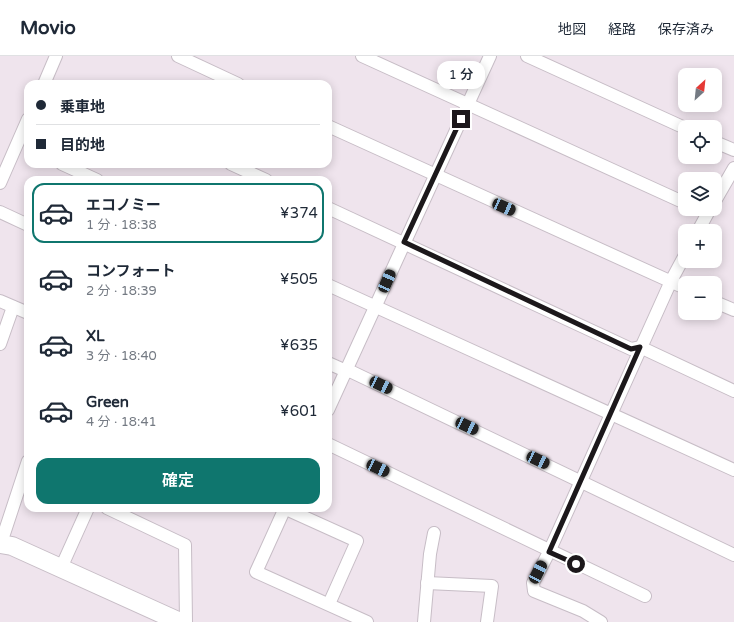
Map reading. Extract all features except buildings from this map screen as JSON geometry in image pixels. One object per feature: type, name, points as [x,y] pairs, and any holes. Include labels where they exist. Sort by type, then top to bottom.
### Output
[{"type":"street","points":[[48,80],[56,56]]},
{"type":"street","points":[[178,56],[229,80]]},
{"type":"street","points":[[362,56],[678,200]]},
{"type":"street","points":[[332,401],[490,56]]},
{"type":"street","points":[[527,56],[678,125]]},
{"type":"street","points":[[332,128],[435,176],[678,284]]},
{"type":"street","points":[[722,145],[734,150]]},
{"type":"street","points":[[0,183],[23,146]]},
{"type":"street","points":[[71,168],[88,176]]},
{"type":"street","points":[[240,168],[257,176]]},
{"type":"street","points":[[722,189],[734,168]]},
{"type":"street","points":[[332,210],[631,349],[640,347],[734,391]]},
{"type":"street","points":[[0,212],[24,223]]},
{"type":"street","points":[[601,622],[583,611],[534,591],[533,583],[549,552],[640,347],[678,268]]},
{"type":"street","points":[[332,287],[734,470]]},
{"type":"street","points":[[0,302],[24,312]]},
{"type":"street","points":[[722,305],[734,310]]},
{"type":"street","points":[[0,344],[13,308]]},
{"type":"street","points":[[332,365],[352,372],[734,555]]},
{"type":"street","points":[[332,446],[415,485],[549,552],[645,596]]},
{"type":"street","points":[[24,474],[0,545],[12,546],[180,622]]},
{"type":"street","points":[[61,568],[86,512]]},
{"type":"street","points":[[115,512],[185,545],[186,622]]},
{"type":"street","points":[[283,512],[256,572],[367,622]]},
{"type":"street","points":[[294,512],[357,541],[329,604]]},
{"type":"street","points":[[424,622],[427,583],[434,532]]},
{"type":"street","points":[[427,583],[492,586],[487,622]]},
{"type":"route","points":[[461,119],[404,242],[631,349],[640,347],[549,552],[576,564]]}]
